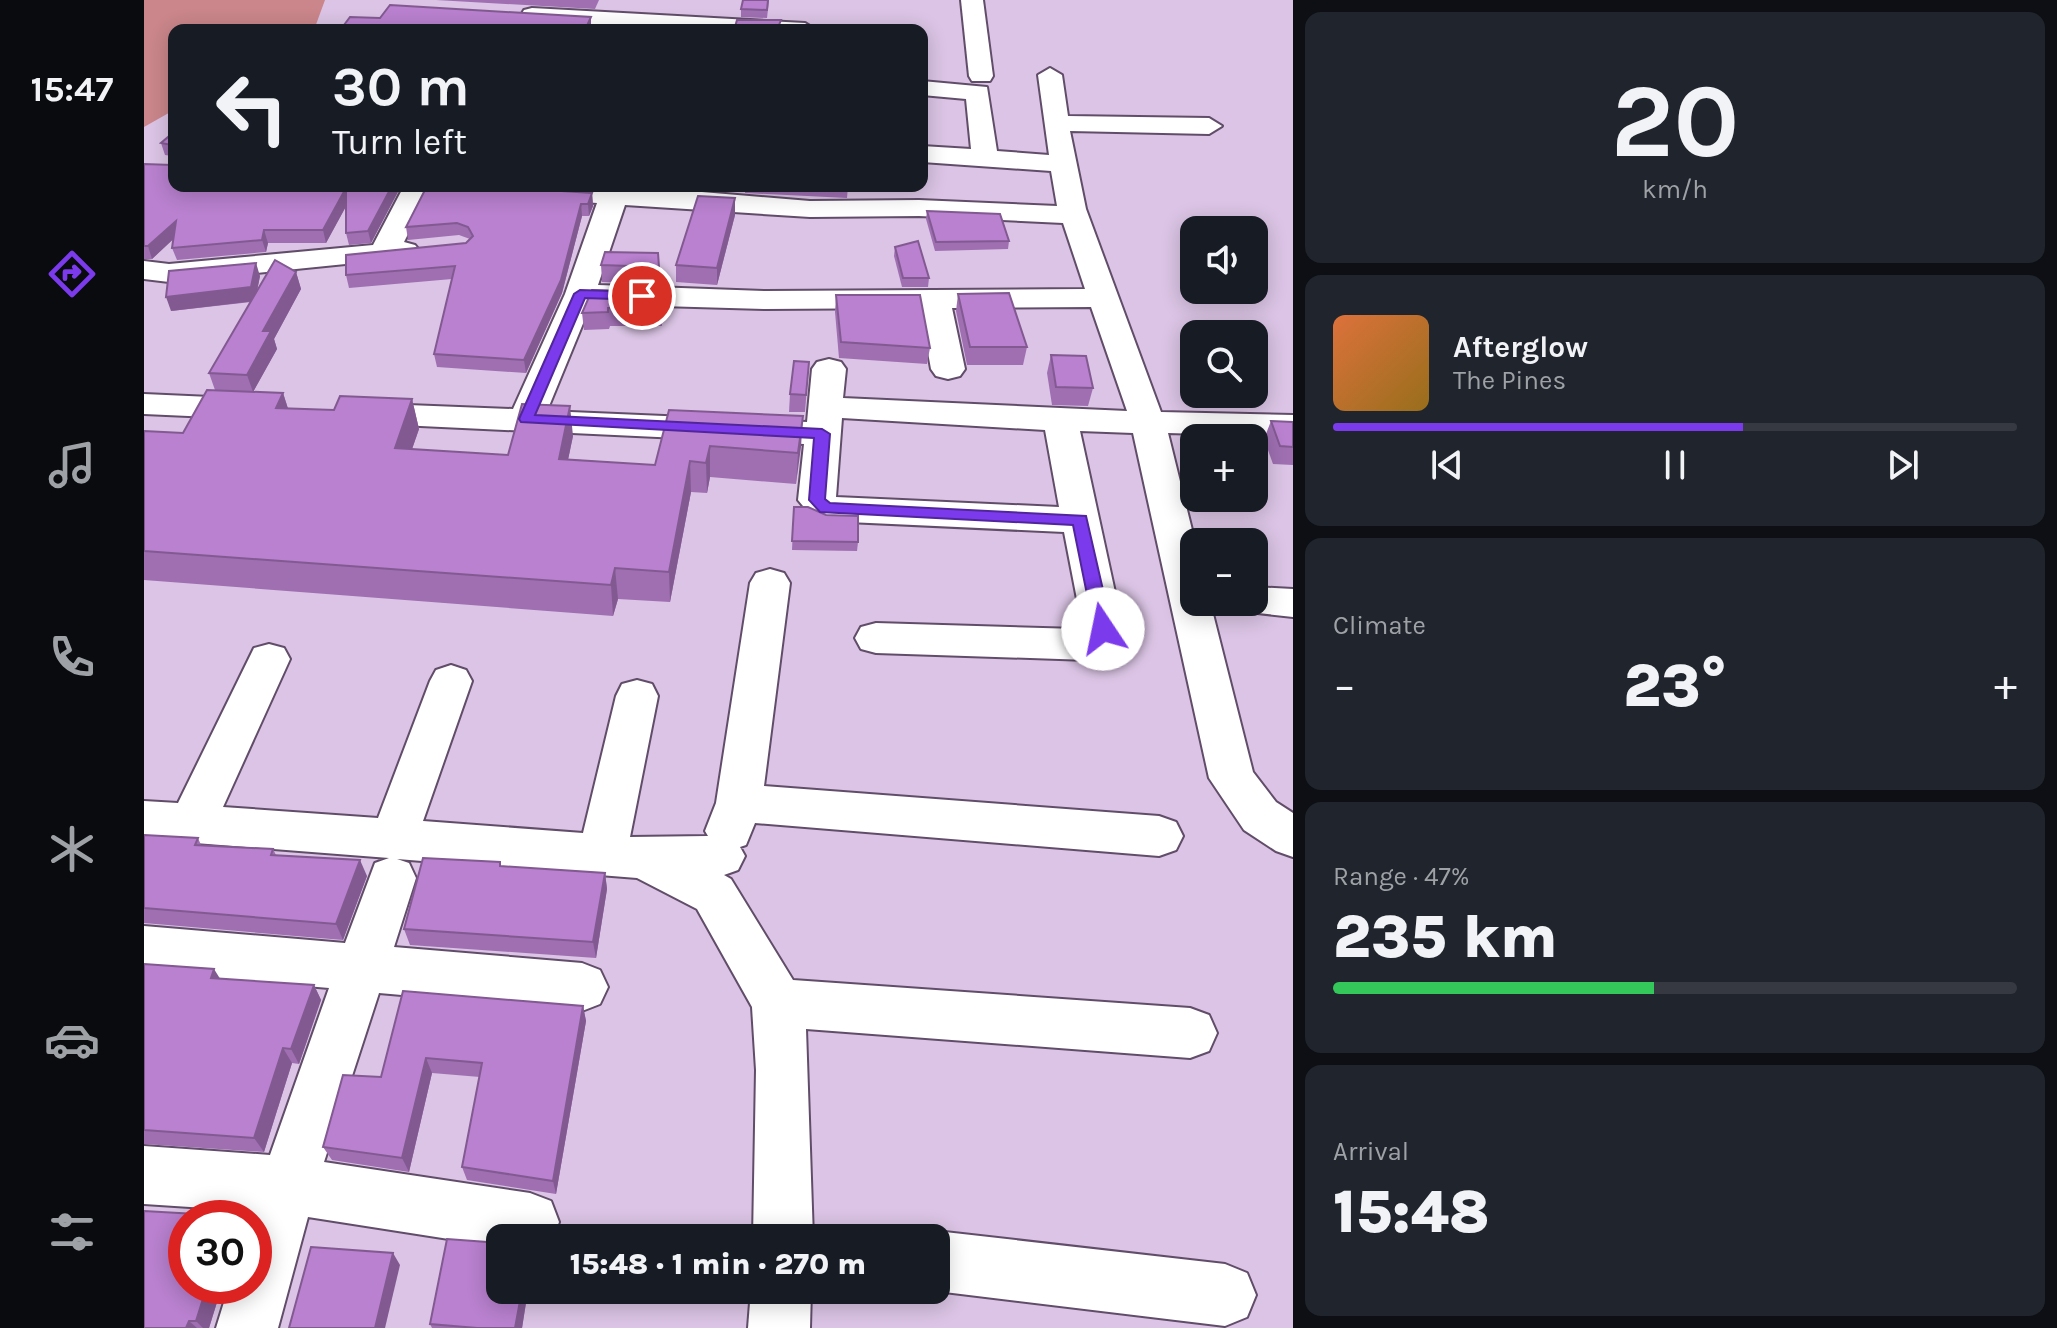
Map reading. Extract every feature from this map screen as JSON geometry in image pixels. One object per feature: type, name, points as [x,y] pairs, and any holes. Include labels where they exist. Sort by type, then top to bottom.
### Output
[{"type":"street","points":[[972,0],[981,76]]},
{"type":"street","points":[[504,13],[672,17],[744,24]]},
{"type":"street","points":[[1050,75],[1062,164],[1075,215],[1148,423],[1180,552]]},
{"type":"street","points":[[928,88],[978,92],[985,159]]},
{"type":"street","points":[[1056,123],[1209,126]]},
{"type":"street","points":[[928,154],[1062,164]]},
{"type":"street","points":[[384,252],[415,192]]},
{"type":"street","points":[[526,419],[580,294],[616,192]]},
{"type":"street","points":[[627,192],[810,209],[919,208],[1075,215]]},
{"type":"street","points":[[144,270],[169,273],[428,249]]},
{"type":"street","points":[[580,294],[765,300],[1104,298]]},
{"type":"street","points":[[934,298],[948,369]]},
{"type":"street","points":[[829,369],[817,500],[826,509],[1081,520]]},
{"type":"street","points":[[144,404],[526,419],[1060,420],[1293,426]]},
{"type":"street","points":[[876,638],[1088,645],[1097,639],[1103,629],[1060,420]]},
{"type":"street","points":[[770,583],[739,803],[717,875],[778,1003],[783,1070],[783,1224]]},
{"type":"street","points":[[1268,602],[1293,603]]},
{"type":"street","points":[[1196,616],[1232,778],[1260,816],[1293,837]]},
{"type":"street","points":[[191,825],[269,659]]},
{"type":"street","points":[[247,1328],[288,1185],[451,681]]},
{"type":"street","points":[[622,856],[637,696]]},
{"type":"street","points":[[739,803],[1159,836]]},
{"type":"street","points":[[144,820],[393,859],[622,856],[717,875]]},
{"type":"street","points":[[144,949],[582,987]]},
{"type":"street","points":[[778,1003],[1190,1033]]},
{"type":"street","points":[[144,1175],[288,1185],[530,1222]]},
{"type":"street","points":[[950,1263],[1225,1295]]},
{"type":"street","points":[[779,1328],[780,1304]]},
{"type":"shaded area","points":[[144,0],[325,0],[316,24],[168,24],[168,113],[144,127]]},
{"type":"building","points":[[743,0],[768,0],[767,10],[741,9]]},
{"type":"building","points":[[390,5],[591,17],[588,24],[345,24],[350,17],[380,18]]},
{"type":"building","points":[[737,20],[781,20],[779,24],[736,24]]},
{"type":"building","points":[[144,164],[168,165],[168,192],[344,192],[323,230],[264,230],[262,240],[172,248],[176,221],[148,246],[144,246]]},
{"type":"building","points":[[346,192],[389,192],[368,231],[346,233]]},
{"type":"building","points":[[424,192],[592,193],[588,204],[581,204],[561,280],[524,360],[434,354],[455,266],[346,275],[346,255],[466,243],[473,236],[468,227],[457,223],[406,227]]},
{"type":"building","points":[[698,196],[735,198],[717,268],[676,265]]},
{"type":"building","points":[[927,211],[1000,214],[1009,241],[936,242]]},
{"type":"building","points":[[918,241],[929,278],[903,278],[895,247]]},
{"type":"building","points":[[605,252],[658,253],[659,267],[601,265]]},
{"type":"building","points":[[275,260],[296,272],[263,331],[271,331],[247,375],[209,373]]},
{"type":"building","points":[[256,263],[251,287],[166,297],[169,271]]},
{"type":"building","points":[[592,290],[660,292],[661,309],[608,308],[608,312],[582,313]]},
{"type":"building","points":[[1009,293],[1027,347],[970,347],[958,294]]},
{"type":"building","points":[[836,295],[920,295],[930,348],[841,342]]},
{"type":"building","points":[[1051,355],[1086,356],[1093,388],[1056,387]]},
{"type":"building","points":[[794,361],[809,362],[806,395],[790,394]]},
{"type":"building","points":[[207,390],[283,393],[276,408],[334,410],[340,396],[412,399],[395,448],[508,455],[522,404],[570,406],[559,459],[655,465],[669,410],[803,416],[798,453],[710,446],[706,463],[690,461],[669,572],[615,568],[611,585],[144,551],[144,431],[183,433]]},
{"type":"building","points":[[1271,421],[1293,422],[1293,447],[1280,446]]},
{"type":"building","points":[[794,507],[808,507],[826,515],[858,516],[858,542],[792,541]]},
{"type":"building","points":[[144,835],[198,838],[195,845],[273,849],[271,855],[360,860],[336,924],[144,908]]},
{"type":"building","points":[[423,858],[605,873],[593,942],[404,929]]},
{"type":"building","points":[[144,964],[214,969],[211,978],[314,985],[291,1049],[283,1048],[254,1138],[144,1130]]},
{"type":"building","points":[[403,991],[583,1006],[553,1181],[462,1167],[482,1063],[426,1058],[402,1158],[323,1147],[343,1075],[381,1077]]},
{"type":"building","points":[[144,1211],[168,1212],[168,1304],[201,1304],[196,1321],[189,1321],[186,1328],[144,1328]]},
{"type":"building","points":[[447,1239],[486,1242],[486,1304],[519,1304],[515,1328],[430,1324]]},
{"type":"building","points":[[311,1247],[393,1253],[375,1328],[289,1328]]},
{"type":"route","points":[[642,296],[580,294],[526,419],[822,434],[817,500],[826,509],[1081,520],[1103,629]]}]
